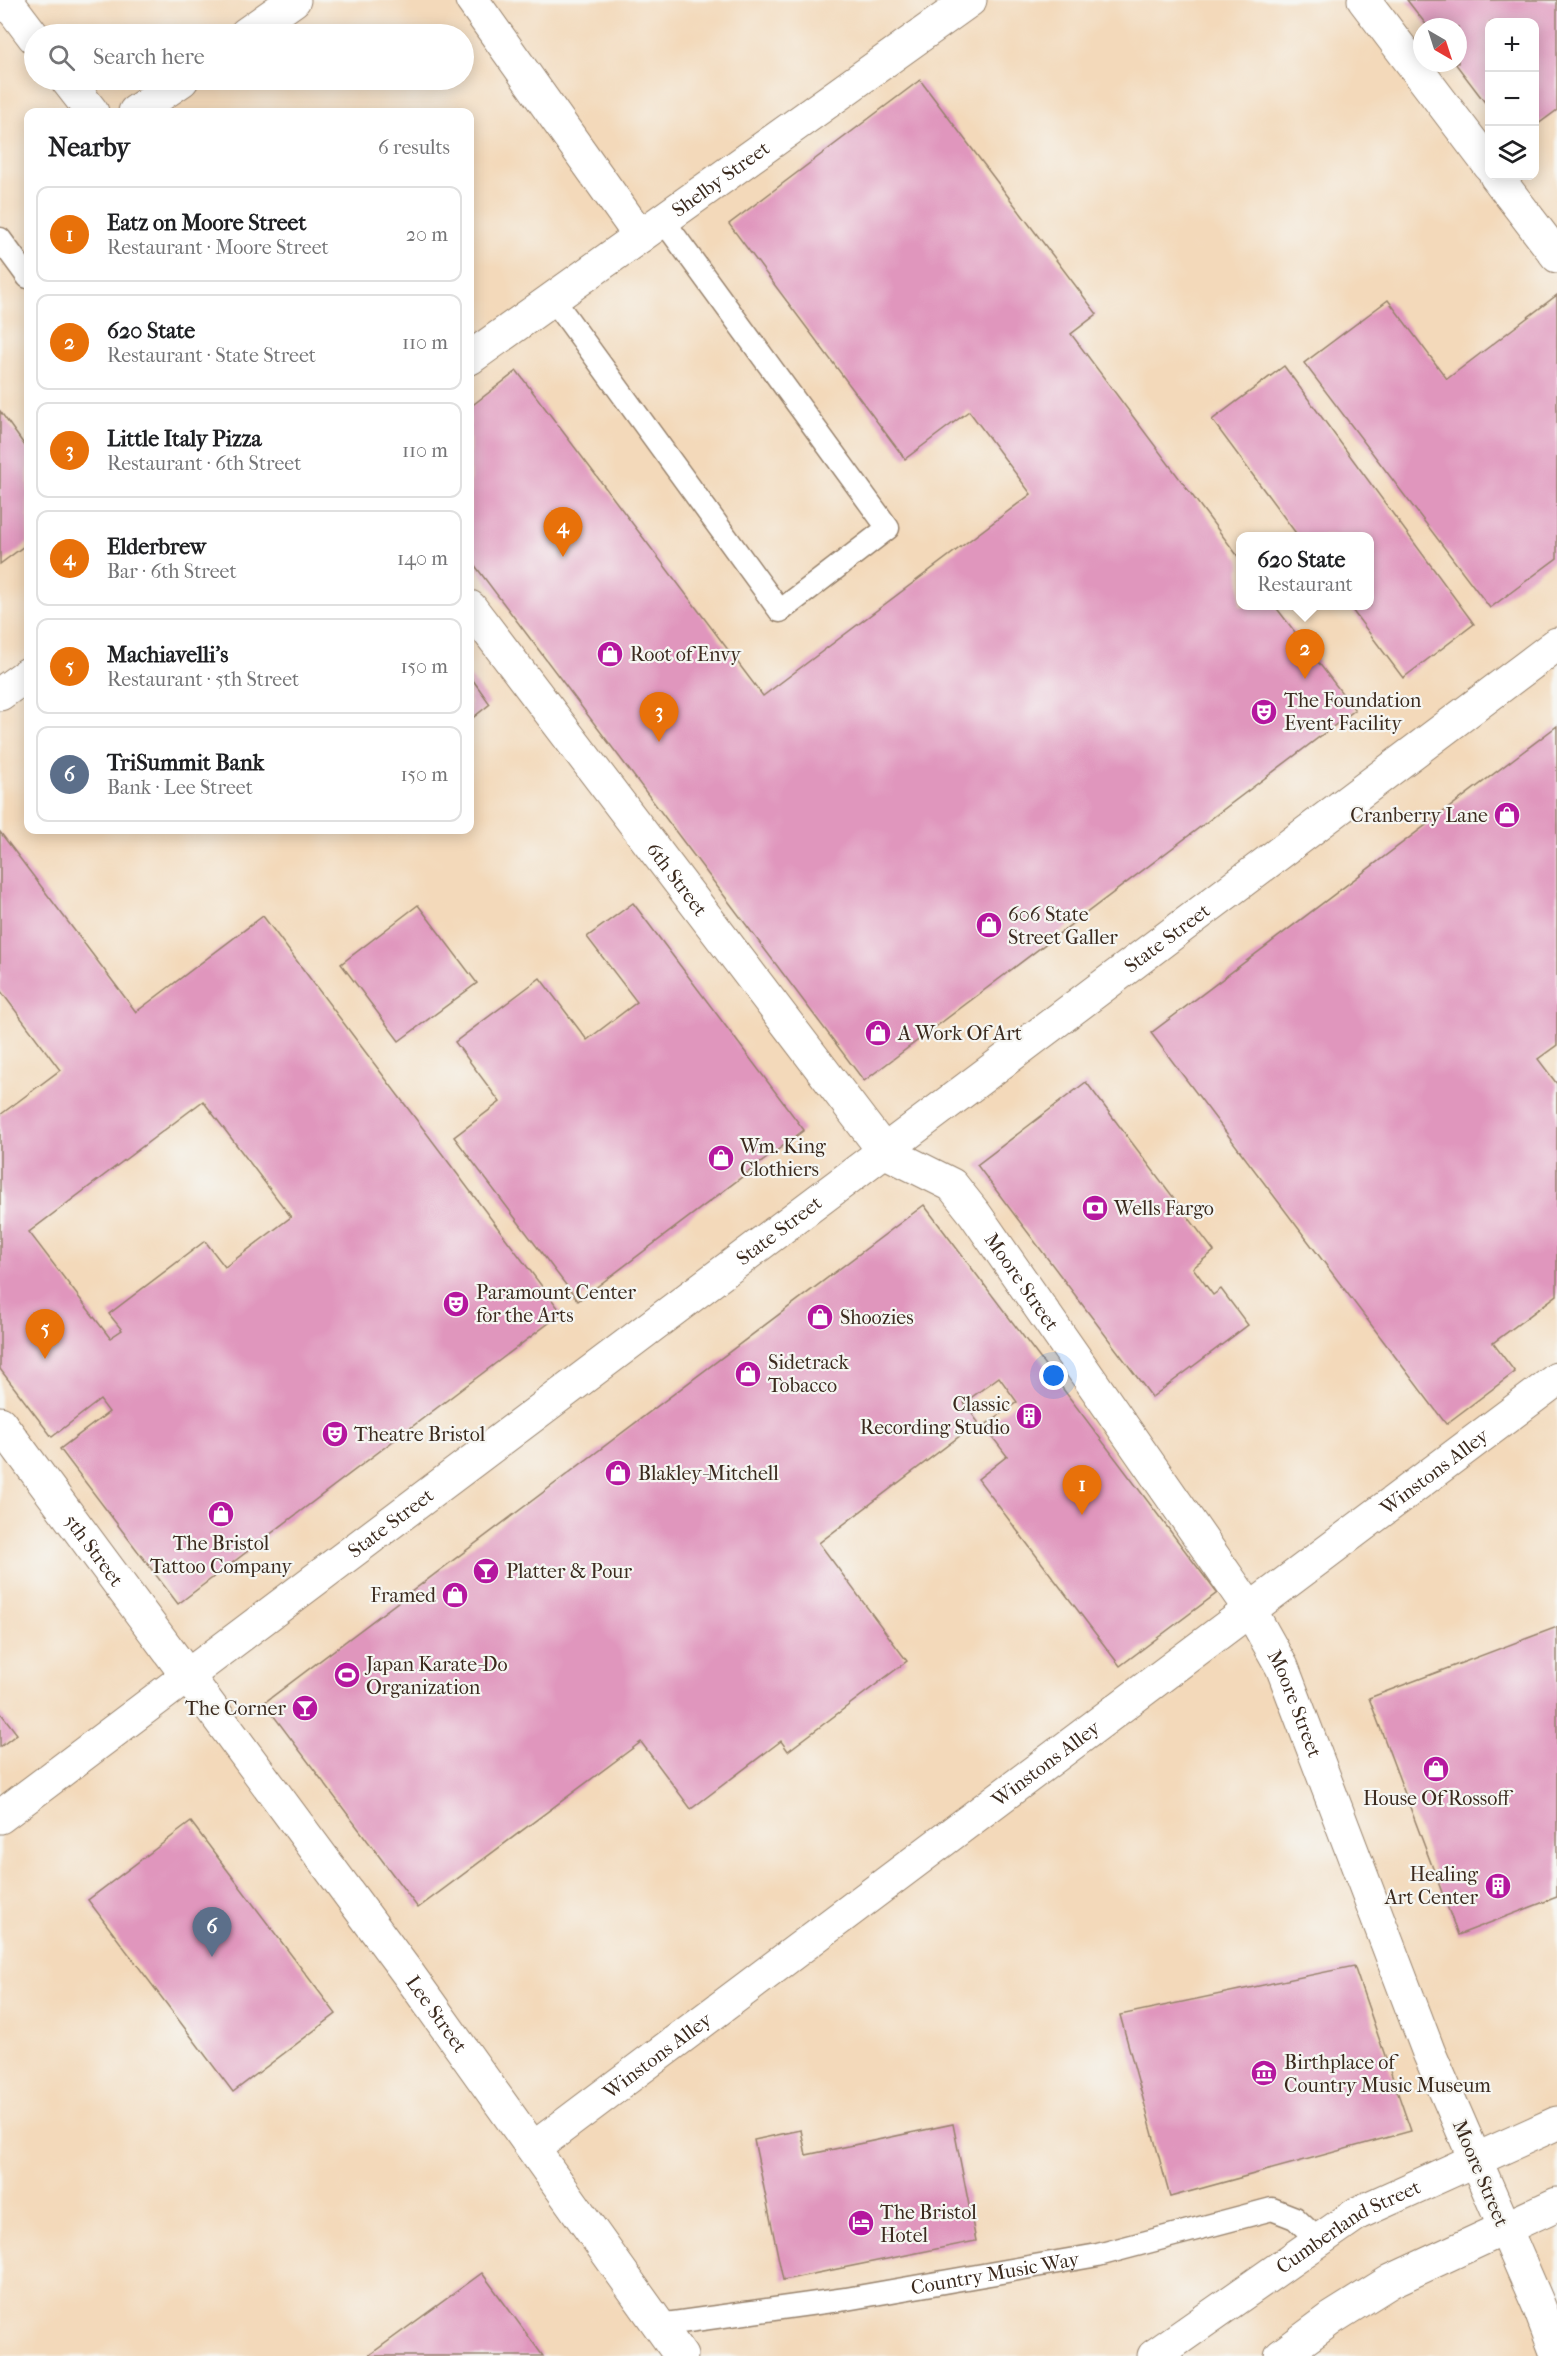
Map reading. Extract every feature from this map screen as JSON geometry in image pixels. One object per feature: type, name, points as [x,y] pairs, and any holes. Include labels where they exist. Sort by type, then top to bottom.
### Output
[{"type":"street","points":[[6,0],[24,24]]},
{"type":"street","points":[[260,24],[294,0]]},
{"type":"street","points":[[472,0],[651,228]]},
{"type":"street","name":"Shelby Street","points":[[474,355],[970,0]]},
{"type":"street","points":[[1364,0],[1485,159]]},
{"type":"street","points":[[75,90],[89,108]]},
{"type":"street","points":[[141,108],[167,90]]},
{"type":"street","points":[[1500,180],[1557,256]]},
{"type":"street","name":"6th Street","points":[[474,612],[884,1151]]},
{"type":"street","name":"State Street","points":[[0,1817],[1557,644]]},
{"type":"street","points":[[0,694],[24,677]]},
{"type":"street","name":"Moore Street","points":[[884,1151],[952,1185],[975,1214],[1249,1608],[1282,1667],[1429,2053],[1557,2354]]},
{"type":"street","name":"Winstons Alley","points":[[534,2148],[1249,1608],[1304,1571],[1557,1379]]},
{"type":"street","name":"5th Street","points":[[0,1423],[187,1676]]},
{"type":"street","name":"Lee Street","points":[[187,1676],[409,1975],[681,2356]]},
{"type":"street","name":"Cumberland Street","points":[[1154,2356],[1358,2213],[1557,2123]]},
{"type":"street","points":[[1281,2356],[1332,2318],[1391,2281],[1557,2204]]},
{"type":"lane","points":[[553,299],[780,611],[888,528],[651,228]]},
{"type":"lane","points":[[0,239],[24,272]]},
{"type":"lane","name":"Country Music Way","points":[[659,2325],[846,2300],[1098,2255],[1272,2209],[1295,2218],[1318,2240]]},
{"type":"building","points":[[1407,0],[1557,0],[1557,110],[1539,123],[1539,18],[1485,18],[1485,102],[1462,72],[1467,72],[1467,18],[1421,18]]},
{"type":"building","points":[[920,80],[1097,314],[1071,334],[1236,554],[1236,610],[1278,610],[1355,710],[864,1081],[474,564],[474,404],[517,371],[763,696],[1031,494],[969,411],[905,459],[729,224]]},
{"type":"building","points":[[1557,295],[1557,558],[1490,608],[1304,363],[1388,300],[1447,379]]},
{"type":"building","points":[[1284,366],[1474,624],[1403,678],[1352,610],[1374,610],[1374,532],[1295,532],[1212,420]]},
{"type":"building","points":[[0,411],[24,444],[24,546],[0,564]]},
{"type":"building","points":[[474,682],[490,704],[474,717]]},
{"type":"building","points":[[1557,726],[1557,1045],[1538,1059],[1557,1084],[1557,1295],[1493,1343],[1515,1372],[1446,1424],[1151,1033]]},
{"type":"building","points":[[0,832],[136,1012],[263,916],[562,1313],[178,1604],[60,1449],[109,1412],[100,1400],[52,1437],[0,1369],[0,1115],[60,1070],[0,990]],"holes":[[[203,1101],[291,1217],[225,1267],[205,1241],[109,1314],[122,1330],[110,1338],[29,1232]]]},
{"type":"building","points":[[633,903],[804,1130],[578,1301],[454,1137],[500,1102],[455,1042],[540,978],[587,1040],[637,1002],[587,937]]},
{"type":"building","points":[[418,905],[477,983],[399,1041],[341,964]]},
{"type":"building","name":"Wells Fargo","points":[[1086,1082],[1214,1251],[1193,1268],[1213,1295],[1221,1289],[1248,1325],[1152,1397],[977,1165]]},
{"type":"building","points":[[924,1205],[1217,1593],[1120,1666],[978,1479],[1007,1456],[984,1426],[1017,1402],[999,1377],[964,1403],[978,1422],[819,1543],[907,1661],[788,1751],[781,1741],[691,1809],[641,1742],[418,1908],[264,1703]]},
{"type":"building","points":[[1557,1627],[1557,1897],[1458,1935],[1369,1698]]},
{"type":"building","points":[[0,1712],[17,1734],[0,1747]]},
{"type":"building","points":[[191,1822],[336,2014],[233,2092],[88,1900]]},
{"type":"building","name":"Birthplace of Country Music Museum","points":[[1354,1966],[1411,2131],[1170,2197],[1120,2015]]},
{"type":"building","name":"The Bristol Hotel","points":[[953,2124],[976,2241],[783,2280],[754,2140],[801,2130],[806,2155]]},
{"type":"building","points":[[482,2273],[543,2356],[368,2356]]},
{"type":"place","name":"Elderbrew","points":[[563,557]]},
{"type":"place","name":"Root of Envy","points":[[610,654]]},
{"type":"place","name":"620 State","points":[[1305,679]]},
{"type":"place","name":"The Foundation Event Facility","points":[[1264,712]]},
{"type":"place","name":"Little Italy Pizza","points":[[659,742]]},
{"type":"place","name":"Cranberry Lane","points":[[1507,815]]},
{"type":"place","name":"606 State Street Galler","points":[[989,925]]},
{"type":"place","name":"A Work Of Art","points":[[878,1033]]},
{"type":"place","name":"Wm. King Clothiers","points":[[721,1158]]},
{"type":"place","name":"Wells Fargo","points":[[1095,1208]]},
{"type":"place","name":"Paramount Center for the Arts","points":[[456,1304]]},
{"type":"place","name":"Shoozies","points":[[820,1317]]},
{"type":"place","name":"Machiavelli's","points":[[45,1359]]},
{"type":"place","name":"Sidetrack Tobacco","points":[[748,1374]]},
{"type":"place","name":"Classic Recording Studio","points":[[1029,1416]]},
{"type":"place","name":"Theatre Bristol","points":[[335,1434]]},
{"type":"place","name":"Blakley-Mitchell","points":[[618,1473]]},
{"type":"place","name":"The Bristol Tattoo Company","points":[[221,1514]]},
{"type":"place","name":"Eatz on Moore Street","points":[[1082,1515]]},
{"type":"place","name":"Platter & Pour","points":[[486,1571]]},
{"type":"place","name":"Framed","points":[[455,1595]]},
{"type":"place","name":"Japan Karate-Do Organization","points":[[347,1675]]},
{"type":"place","name":"The Corner","points":[[305,1708]]},
{"type":"place","name":"House Of Rossoff","points":[[1436,1769]]},
{"type":"place","name":"Healing Art Center","points":[[1498,1886]]},
{"type":"place","name":"TriSummit Bank","points":[[212,1957]]},
{"type":"place","name":"Birthplace of Country Music Museum","points":[[1264,2073]]},
{"type":"place","name":"The Bristol Hotel","points":[[861,2223]]}]
